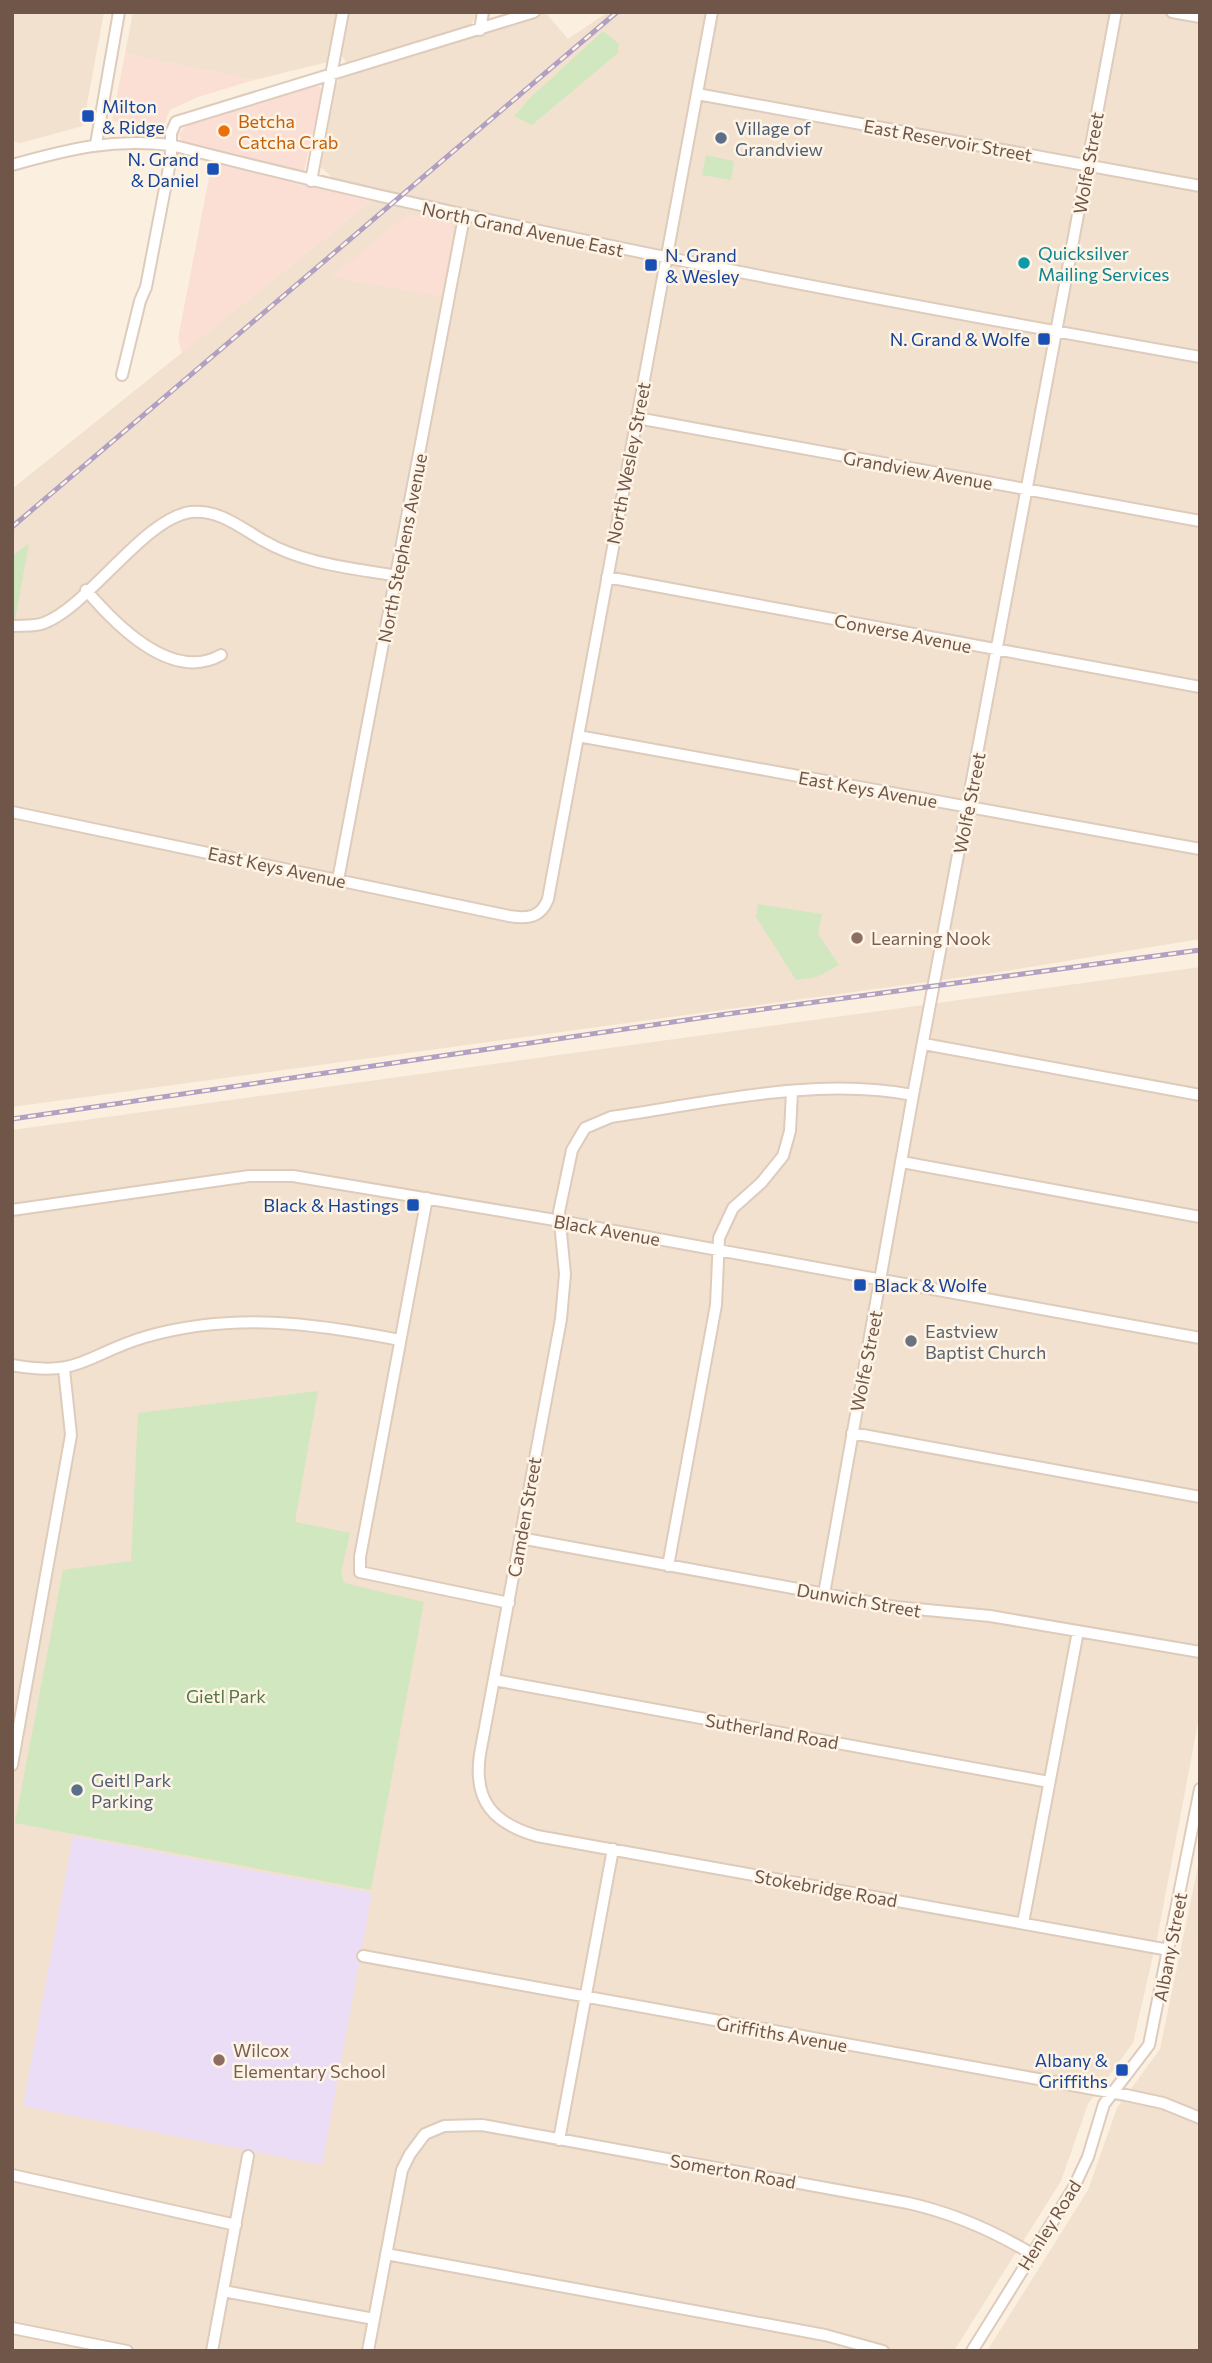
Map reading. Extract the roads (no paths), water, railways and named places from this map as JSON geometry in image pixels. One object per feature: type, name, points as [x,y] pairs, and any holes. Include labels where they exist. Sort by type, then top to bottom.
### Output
[{"type":"street","points":[[96,144],[119,12]]},
{"type":"street","points":[[311,181],[343,12]]},
{"type":"street","points":[[480,30],[483,12]]},
{"type":"street","points":[[122,375],[139,301],[146,287],[172,130],[180,119],[534,12]]},
{"type":"street","name":"North Wesley Street","points":[[541,912],[548,899],[712,12]]},
{"type":"street","name":"Wolfe Street","points":[[824,1594],[913,1095],[1116,12]]},
{"type":"street","points":[[1172,12],[1200,17]]},
{"type":"street","name":"East Reservoir Street","points":[[697,94],[1200,186]]},
{"type":"street","name":"North Grand Avenue East","points":[[12,165],[96,144],[137,141],[171,145],[464,217],[666,258],[1200,356]]},
{"type":"street","name":"North Stephens Avenue","points":[[338,880],[464,217]]},
{"type":"street","name":"Grandview Avenue","points":[[637,418],[1200,521]]},
{"type":"street","points":[[12,626],[44,623],[64,611],[168,520],[192,512],[230,520],[281,550],[304,559],[397,576]]},
{"type":"street","name":"Converse Avenue","points":[[607,577],[1200,687]]},
{"type":"street","points":[[86,590],[119,626],[148,648],[180,660],[210,662],[221,656]]},
{"type":"street","name":"East Keys Avenue","points":[[578,736],[1200,849]]},
{"type":"street","name":"East Keys Avenue","points":[[12,813],[519,918],[530,918],[541,912]]},
{"type":"street","points":[[924,1044],[1200,1095]]},
{"type":"street","name":"Camden Street","points":[[486,1812],[477,1771],[565,1290],[560,1221],[572,1150],[577,1137],[594,1121],[792,1092],[854,1089],[913,1095]]},
{"type":"street","points":[[668,1566],[716,1305],[721,1230],[733,1208],[761,1183],[783,1156],[790,1131],[792,1092]]},
{"type":"street","points":[[902,1163],[1200,1217]]},
{"type":"street","name":"Black Avenue","points":[[12,1210],[249,1176],[293,1176],[560,1221],[1200,1338]]},
{"type":"street","points":[[427,1198],[360,1557],[360,1572],[509,1603]]},
{"type":"street","points":[[12,1365],[64,1369],[145,1337],[239,1322],[295,1322],[400,1340]]},
{"type":"street","points":[[12,1765],[17,1719],[71,1435],[64,1369]]},
{"type":"street","points":[[852,1433],[1200,1497]]},
{"type":"street","name":"Dunwich Street","points":[[520,1538],[896,1607],[990,1616],[1200,1652]]},
{"type":"street","points":[[1023,1923],[1078,1631]]},
{"type":"street","name":"Sutherland Road","points":[[494,1680],[1049,1782]]},
{"type":"street","name":"Albany Street","points":[[1112,2093],[1149,2045],[1200,1789]]},
{"type":"street","name":"Stokebridge Road","points":[[486,1812],[524,1832],[1169,1950]]},
{"type":"street","points":[[559,2140],[613,1849]]},
{"type":"street","name":"Griffiths Avenue","points":[[363,1956],[1112,2093],[1163,2103],[1200,2118]]},
{"type":"street","name":"Henley Road","points":[[971,2351],[1082,2172],[1102,2108],[1112,2093]]},
{"type":"street","name":"Somerton Road","points":[[386,2254],[402,2170],[423,2131],[470,2124],[921,2206],[955,2215],[997,2233],[1032,2254]]},
{"type":"street","points":[[212,2351],[248,2156]]},
{"type":"street","points":[[12,2175],[236,2225]]},
{"type":"street","points":[[368,2351],[386,2254],[825,2335],[883,2351]]},
{"type":"street","points":[[223,2291],[374,2319]]},
{"type":"street","points":[[12,2328],[127,2351]]},
{"type":"railway","points":[[12,527],[617,12]]},
{"type":"railway","points":[[12,1119],[727,1014],[1200,950]]},
{"type":"place","name":"Milton & Ridge","points":[[88,116]]},
{"type":"place","name":"Betcha Catcha Crab","points":[[224,131]]},
{"type":"place","name":"Village of Grandview","points":[[721,138]]},
{"type":"place","name":"N. Grand & Daniel","points":[[213,169]]},
{"type":"place","name":"Quicksilver Mailing Services","points":[[1024,263]]},
{"type":"place","name":"N. Grand & Wesley","points":[[651,265]]},
{"type":"place","name":"N. Grand & Wolfe","points":[[1044,339]]},
{"type":"place","name":"Learning Nook","points":[[857,938]]},
{"type":"place","name":"Black & Hastings","points":[[413,1205]]},
{"type":"place","name":"Black & Wolfe","points":[[860,1285]]},
{"type":"place","name":"Eastview Baptist Church","points":[[911,1341]]},
{"type":"place","name":"Geitl Park Parking","points":[[77,1790]]},
{"type":"place","name":"Wilcox Elementary School","points":[[219,2060]]},
{"type":"place","name":"Albany & Griffiths","points":[[1122,2070]]},
{"type":"park label","name":"Gietl Park","points":[[226,1696]]}]
